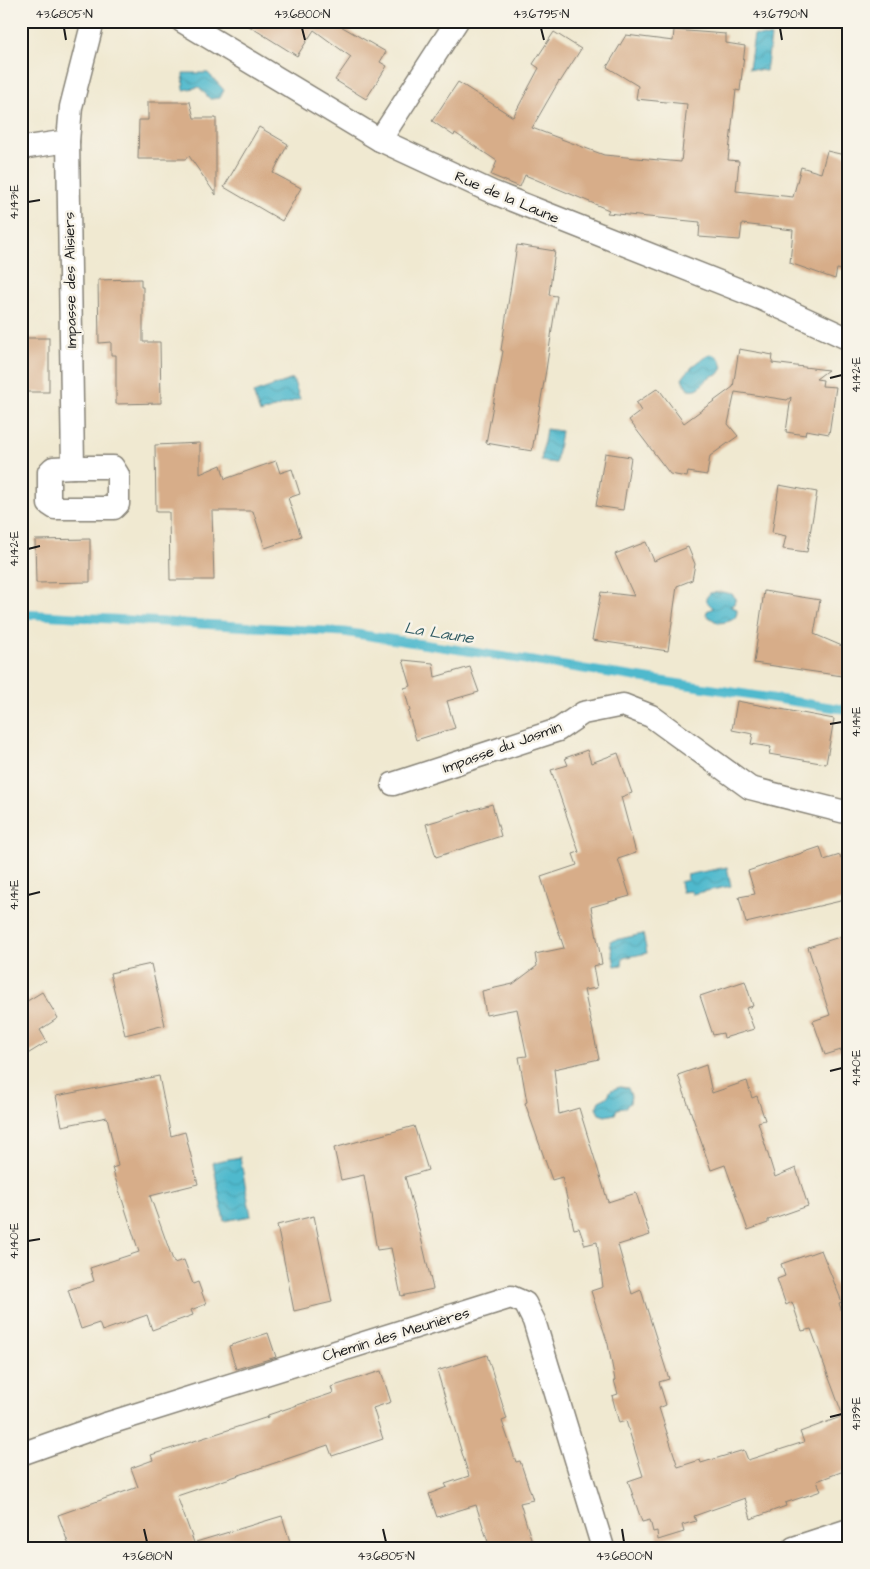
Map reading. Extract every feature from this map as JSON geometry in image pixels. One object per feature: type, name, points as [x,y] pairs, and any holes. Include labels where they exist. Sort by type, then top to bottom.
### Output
[{"type":"street","points":[[21,148],[68,141],[70,107],[93,21]]},
{"type":"street","name":"Rue de la Laune","points":[[182,21],[380,140],[492,192],[762,299],[849,338]]},
{"type":"street","points":[[380,140],[457,21]]},
{"type":"street","name":"Impasse des Alisiers","points":[[68,141],[73,468]]},
{"type":"street","name":"Impasse du Jasmin","points":[[394,784],[558,730],[584,713],[623,705],[651,716],[750,788],[849,813]]},
{"type":"street","name":"Chemin des Meunières","points":[[21,1454],[103,1425],[511,1298],[525,1303],[534,1321],[603,1548]]},
{"type":"street","points":[[794,1548],[849,1530]]},
{"type":"water","points":[[754,35],[771,37],[766,71],[749,69]]},
{"type":"water","points":[[183,73],[208,73],[224,90],[220,98],[210,99],[199,87],[184,90]]},
{"type":"water","points":[[710,354],[716,355],[719,358],[723,368],[719,374],[708,378],[698,388],[688,389],[682,379],[694,365]]},
{"type":"water","points":[[293,379],[300,399],[260,413],[253,393]]},
{"type":"water","points":[[546,429],[561,431],[556,463],[541,461]]},
{"type":"water","points":[[722,592],[732,594],[736,598],[734,604],[730,606],[737,609],[737,613],[732,620],[718,623],[706,615],[707,611],[713,608],[706,601],[706,598],[710,593]]},
{"type":"water","points":[[727,867],[731,886],[692,894],[691,891],[682,892],[680,882],[688,880],[687,875]]},
{"type":"water","points":[[643,934],[647,953],[623,958],[622,965],[615,966],[610,941]]},
{"type":"water","points":[[620,1087],[628,1088],[631,1096],[630,1103],[624,1108],[617,1109],[615,1114],[605,1116],[599,1114],[596,1108],[599,1101],[607,1097],[611,1090]]},
{"type":"water","points":[[240,1157],[251,1216],[224,1221],[213,1162]]},
{"type":"building","points":[[241,21],[302,21],[306,23],[307,21],[332,21],[386,52],[380,62],[387,66],[366,99],[335,80],[351,57],[314,30],[297,56]]},
{"type":"building","points":[[674,30],[726,34],[726,43],[745,46],[740,91],[736,90],[728,160],[739,161],[736,191],[793,197],[801,167],[821,173],[827,151],[849,156],[849,271],[837,269],[835,279],[790,263],[793,230],[742,224],[740,240],[699,237],[700,222],[607,213],[609,210],[525,175],[520,187],[491,175],[497,161],[455,133],[454,136],[432,121],[458,82],[513,117],[539,68],[533,64],[554,32],[581,49],[559,81],[532,128],[604,155],[681,162],[687,104],[636,99],[638,86],[607,67],[626,35],[673,41]]},
{"type":"building","points":[[148,102],[190,102],[194,118],[216,118],[216,195],[189,156],[185,159],[138,159],[139,120],[148,120]]},
{"type":"building","points":[[259,127],[288,144],[273,173],[301,188],[282,221],[224,187]]},
{"type":"building","points":[[517,245],[555,251],[549,295],[557,296],[532,451],[486,443],[503,351],[501,350]]},
{"type":"building","points":[[141,279],[141,287],[143,287],[143,342],[160,342],[161,403],[116,404],[116,355],[111,355],[111,342],[99,343],[98,280]]},
{"type":"building","points":[[21,338],[49,338],[49,392],[21,392]]},
{"type":"building","points":[[739,349],[773,355],[772,363],[828,370],[816,379],[823,380],[822,386],[836,387],[829,434],[806,430],[805,435],[786,432],[791,397],[787,400],[735,392],[728,424],[738,436],[710,456],[707,475],[688,472],[687,477],[670,474],[629,420],[641,411],[636,403],[658,388],[684,423],[733,387]]},
{"type":"building","points":[[200,443],[200,474],[221,465],[225,479],[276,461],[280,473],[292,469],[300,494],[288,498],[301,536],[265,548],[253,511],[212,511],[214,580],[170,580],[169,512],[156,512],[155,445]]},
{"type":"building","points":[[605,453],[631,457],[623,510],[596,506]]},
{"type":"building","points":[[779,485],[817,492],[807,552],[783,549],[786,536],[772,533]]},
{"type":"building","points":[[90,539],[90,582],[36,583],[35,540]]},
{"type":"building","points":[[646,542],[654,561],[688,547],[695,564],[692,580],[677,586],[668,651],[592,640],[601,592],[634,596],[615,554]]},
{"type":"building","points":[[764,591],[820,600],[814,634],[849,649],[849,677],[754,663]]},
{"type":"building","points":[[403,660],[433,663],[435,677],[470,667],[479,692],[447,701],[455,728],[416,740],[404,688],[411,686]]},
{"type":"building","points":[[737,701],[834,719],[826,764],[769,754],[771,747],[751,744],[753,734],[732,730]]},
{"type":"building","points":[[587,750],[591,763],[618,753],[632,793],[621,797],[636,853],[618,859],[630,896],[591,907],[602,964],[593,966],[597,988],[584,990],[599,1059],[554,1069],[559,1114],[579,1108],[608,1202],[636,1193],[650,1235],[618,1245],[632,1294],[641,1290],[669,1379],[659,1382],[666,1405],[659,1408],[678,1467],[700,1460],[701,1463],[744,1450],[748,1460],[804,1442],[800,1432],[843,1416],[811,1329],[802,1331],[792,1302],[786,1305],[777,1279],[785,1276],[781,1264],[821,1250],[842,1302],[839,1303],[849,1333],[849,1469],[817,1481],[821,1491],[785,1503],[786,1506],[751,1519],[745,1498],[694,1516],[696,1521],[682,1525],[684,1532],[658,1540],[657,1531],[653,1532],[650,1520],[642,1522],[628,1481],[643,1476],[626,1421],[619,1423],[612,1396],[618,1394],[608,1344],[591,1291],[603,1287],[597,1242],[585,1245],[579,1228],[574,1229],[562,1177],[552,1180],[525,1103],[527,1102],[519,1057],[527,1056],[517,1009],[486,1015],[482,991],[513,984],[537,966],[535,954],[564,948],[541,877],[577,865],[573,854],[579,852],[551,770],[568,765],[565,758]]},
{"type":"building","points":[[492,804],[501,836],[436,857],[426,824]]},
{"type":"building","points":[[820,847],[824,860],[840,855],[841,859],[849,857],[849,899],[746,923],[739,897],[755,894],[748,871]]},
{"type":"building","points":[[849,934],[849,1058],[844,1058],[841,1050],[825,1055],[813,1021],[830,1015],[808,947]]},
{"type":"building","points":[[151,964],[165,1025],[125,1035],[110,973]]},
{"type":"building","points":[[745,981],[753,1006],[746,1008],[754,1029],[724,1038],[723,1033],[713,1035],[700,996]]},
{"type":"building","points":[[42,992],[58,1018],[40,1030],[47,1042],[21,1058],[21,998],[24,1003]]},
{"type":"building","points":[[706,1065],[712,1093],[747,1081],[752,1098],[757,1096],[765,1120],[758,1122],[775,1177],[796,1168],[808,1206],[768,1220],[768,1223],[748,1230],[725,1165],[711,1170],[678,1075]]},
{"type":"building","points":[[159,1076],[171,1136],[185,1132],[198,1184],[150,1196],[174,1263],[184,1260],[193,1284],[198,1282],[206,1304],[191,1310],[193,1315],[152,1330],[147,1315],[102,1331],[99,1323],[81,1329],[68,1290],[94,1281],[90,1268],[139,1252],[112,1168],[118,1166],[107,1117],[62,1126],[56,1096]]},
{"type":"building","points":[[414,1126],[428,1170],[405,1177],[433,1289],[401,1296],[391,1248],[377,1250],[364,1175],[341,1180],[334,1148]]},
{"type":"building","points":[[314,1216],[332,1302],[294,1311],[277,1225]]},
{"type":"building","points":[[268,1333],[276,1357],[236,1369],[229,1346]]},
{"type":"building","points":[[487,1355],[507,1419],[502,1421],[516,1462],[520,1461],[533,1500],[520,1503],[534,1548],[490,1548],[476,1505],[437,1517],[429,1494],[447,1487],[445,1484],[469,1476],[437,1371]]},
{"type":"building","points":[[381,1371],[391,1402],[373,1408],[383,1439],[332,1456],[328,1445],[177,1496],[196,1548],[70,1548],[58,1515],[138,1487],[131,1468],[153,1460],[151,1455],[268,1417],[268,1415],[333,1393],[331,1387]]},
{"type":"building","points":[[282,1516],[292,1548],[197,1548],[196,1542]]},
{"type":"waterway","name":"La Laune","points":[[21,614],[344,632],[849,710]]}]
